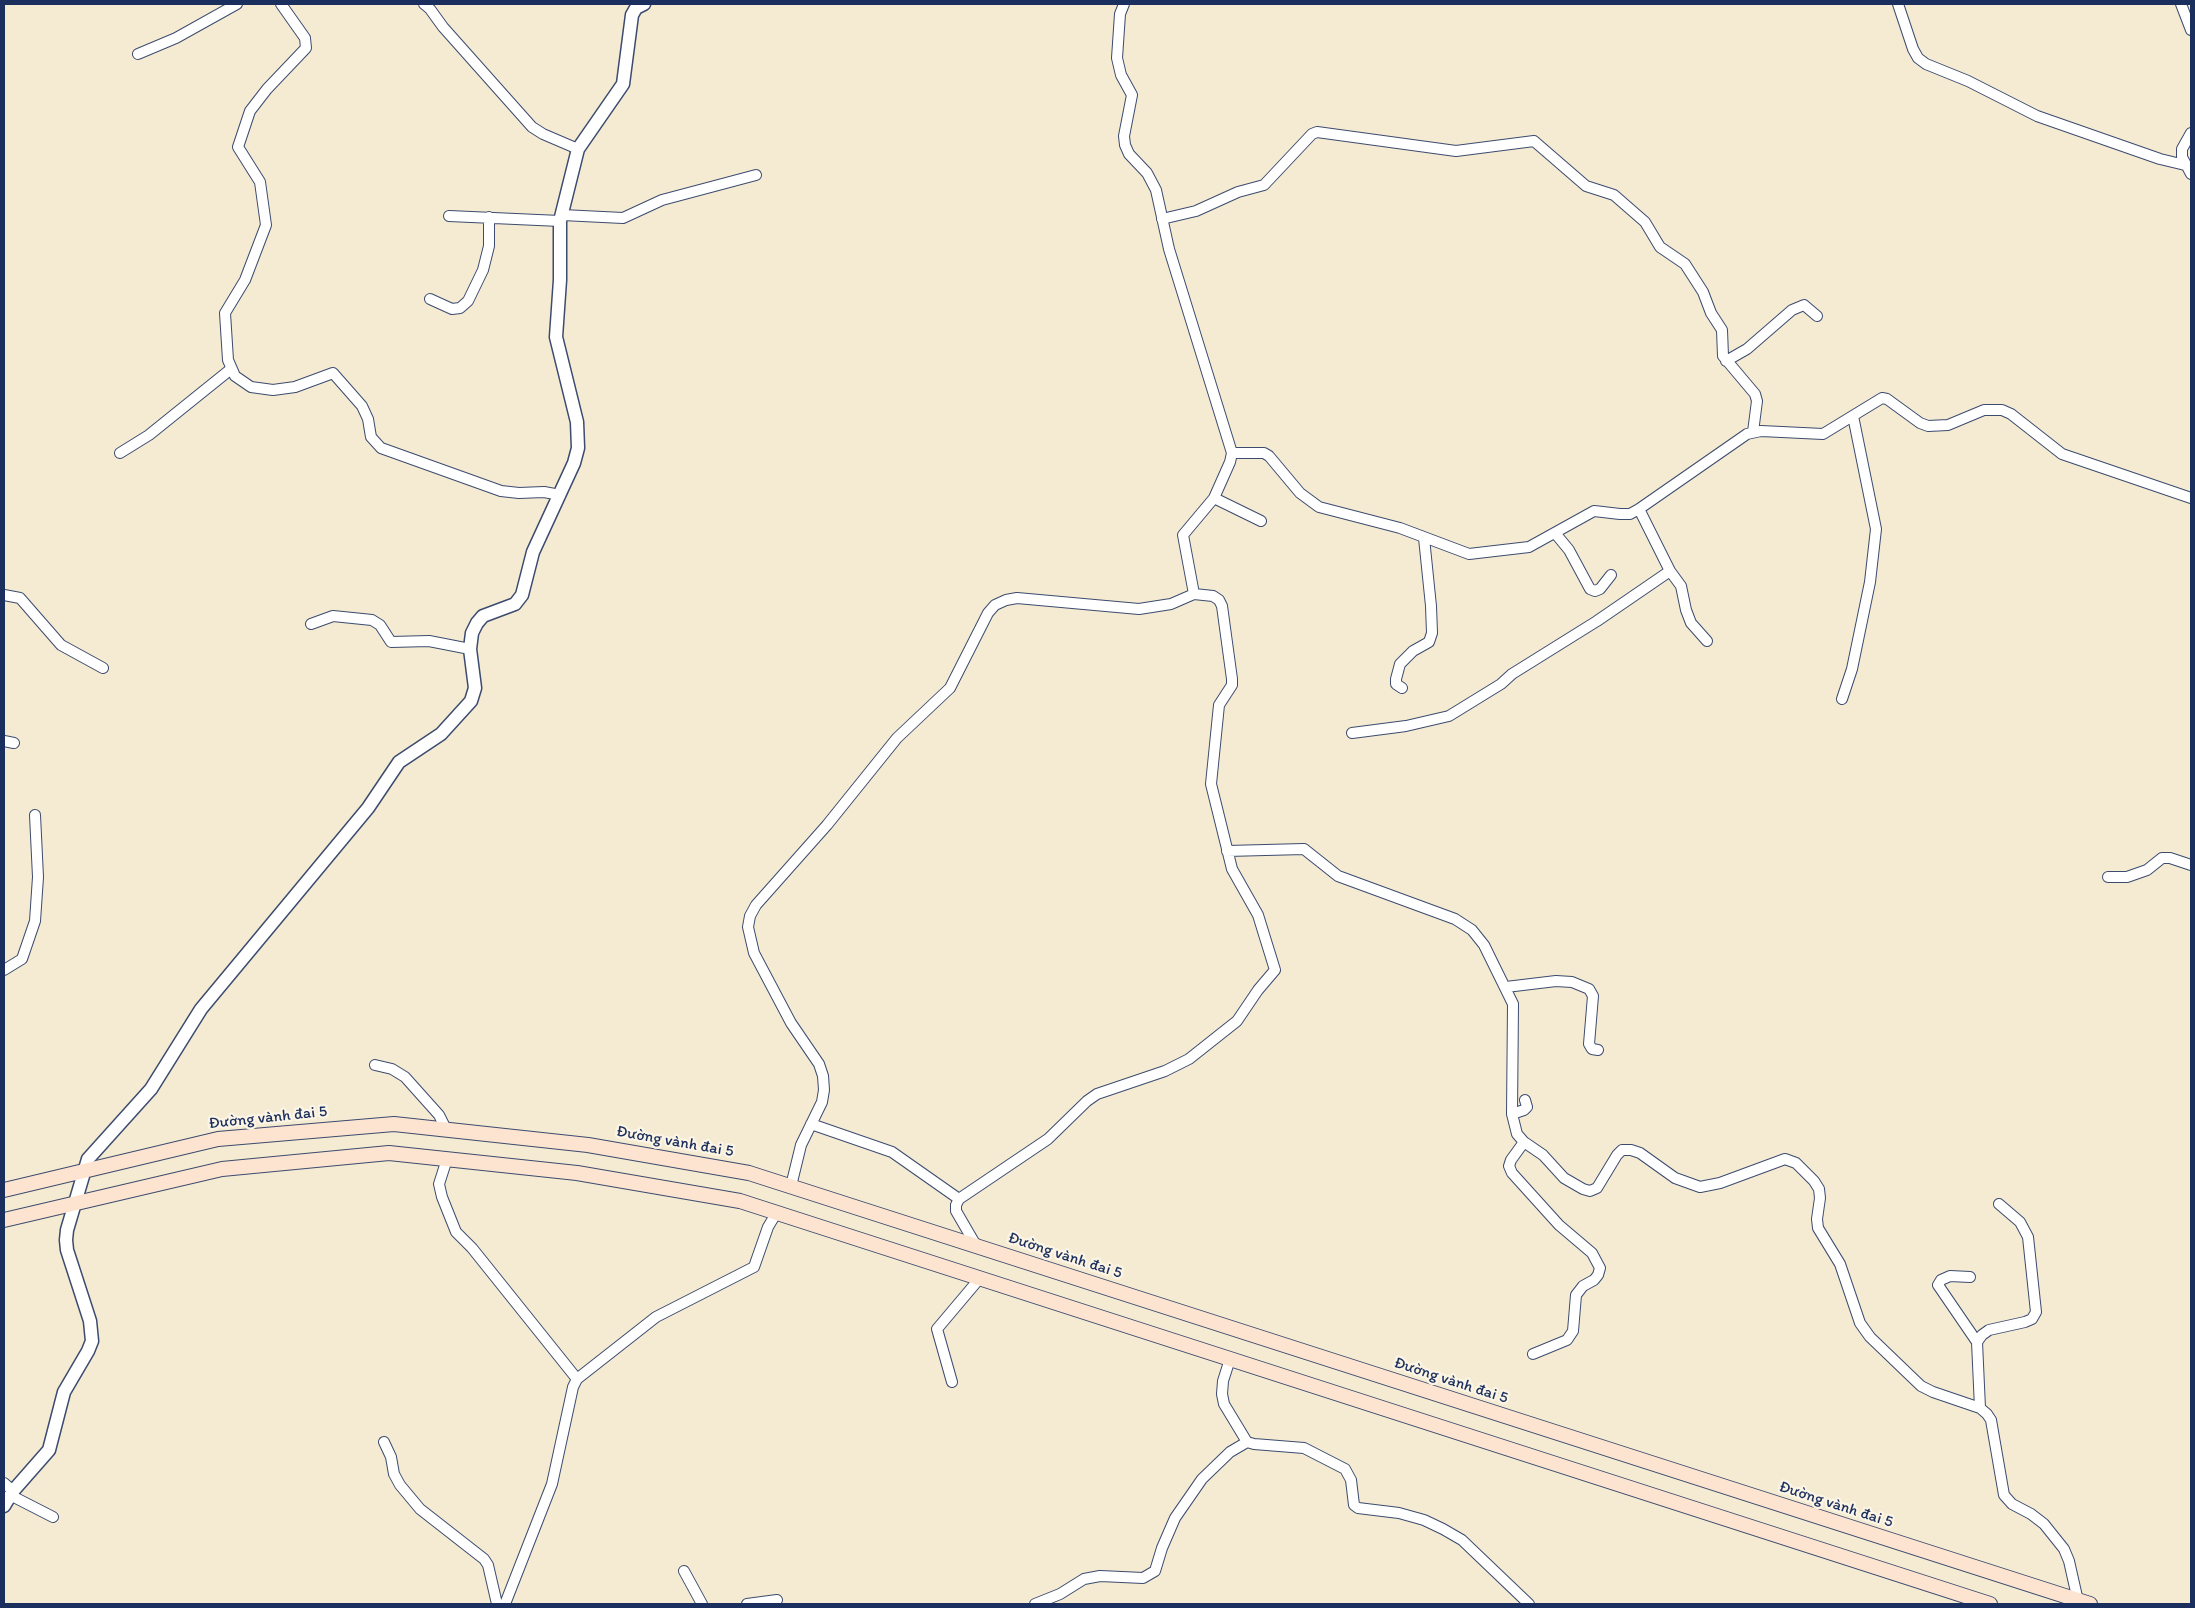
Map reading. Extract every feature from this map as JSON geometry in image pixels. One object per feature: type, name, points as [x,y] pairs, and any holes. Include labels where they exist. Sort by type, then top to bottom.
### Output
[{"type":"main road","name":"Đường vành đai 5","points":[[4,1190],[218,1139],[394,1124],[588,1144],[749,1173],[2084,1603]]},
{"type":"main road","points":[[4,1220],[222,1169],[389,1153],[577,1173],[740,1201],[1990,1604]]},
{"type":"street","points":[[138,54],[176,38],[237,4]]},
{"type":"street","points":[[281,4],[305,38],[306,48],[267,89],[250,111],[238,147],[260,182],[266,225],[245,280],[224,313],[228,360],[231,369],[242,383],[256,389],[273,390],[295,387],[333,373],[362,406],[368,419],[372,437],[381,448],[501,491],[519,493],[544,492],[560,495]]},
{"type":"street","points":[[424,4],[532,128],[578,149]]},
{"type":"street","points":[[4,1506],[9,1490],[49,1450],[64,1392],[92,1341],[90,1321],[67,1250],[66,1240],[67,1230],[84,1170],[94,1152],[151,1089],[200,1009],[368,808],[399,762],[441,734],[471,701],[475,688],[470,649],[472,633],[477,623],[484,616],[519,600],[533,552],[574,463],[578,436],[556,337],[560,280],[561,218],[578,149],[622,84],[632,15],[636,8],[644,4]]},
{"type":"street","points":[[1124,4],[1120,14],[1117,58],[1121,75],[1132,96],[1124,136],[1125,146],[1129,154],[1153,181],[1169,249],[1232,453],[1214,498],[1183,535],[1194,594]]},
{"type":"street","points":[[1898,4],[1913,49],[1918,58],[1926,64],[1968,81],[2037,116],[2188,170]]},
{"type":"street","points":[[2181,4],[2191,30]]},
{"type":"street","points":[[1162,219],[1196,211],[1238,192],[1264,186],[1312,134],[1317,132],[1456,151],[1534,141],[1586,186],[1614,195],[1645,222],[1660,247],[1685,264],[1703,292],[1711,313],[1722,330],[1722,353],[1726,361],[1751,386],[1755,394],[1757,401],[1754,432]]},
{"type":"street","points":[[2188,170],[2182,157],[2182,149],[2191,133]]},
{"type":"street","points":[[449,216],[623,218],[662,200],[756,175]]},
{"type":"street","points":[[430,299],[452,309],[460,308],[468,301],[483,270],[489,246],[489,217]]},
{"type":"street","points":[[1726,361],[1747,349],[1792,310],[1804,305],[1817,316]]},
{"type":"street","points":[[120,453],[149,435],[231,369]]},
{"type":"street","points":[[1232,453],[1264,453],[1269,456],[1300,493],[1319,507],[1400,528],[1465,554],[1529,547],[1594,511],[1620,514],[1639,510],[1740,438],[1754,432],[1823,434],[1882,398],[1888,399],[1928,426],[1948,425],[1984,410],[2002,410],[2011,414],[2062,454],[2191,498]]},
{"type":"street","points":[[1842,699],[1852,669],[1870,582],[1876,529],[1853,416]]},
{"type":"street","points":[[1214,498],[1261,521]]},
{"type":"street","points":[[1639,510],[1670,571],[1681,586],[1691,623],[1706,641]]},
{"type":"street","points":[[1555,533],[1569,550],[1590,589],[1600,590],[1611,575]]},
{"type":"street","points":[[1402,688],[1396,684],[1400,664],[1413,651],[1428,642],[1432,633],[1424,538]]},
{"type":"street","points":[[1352,732],[1406,726],[1449,716],[1502,684],[1512,674],[1597,621],[1670,571]]},
{"type":"street","points":[[791,1186],[801,1146],[822,1102],[824,1076],[819,1064],[791,1024],[754,953],[748,927],[750,916],[756,905],[827,824],[897,738],[950,688],[988,613],[995,605],[1017,598],[1139,609],[1170,604],[1194,594],[1213,596],[1219,600],[1232,685],[1219,705],[1211,775],[1226,851],[1234,874],[1258,914],[1274,965],[1272,974],[1258,990],[1237,1021],[1189,1059],[1177,1066],[1097,1094],[1087,1101],[1048,1139],[959,1199],[956,1211],[974,1242],[980,1248]]},
{"type":"street","points":[[4,595],[20,598],[61,645],[103,668]]},
{"type":"street","points":[[311,624],[333,616],[372,620],[380,625],[390,642],[429,641],[470,649]]},
{"type":"street","points":[[4,970],[22,959],[35,921],[38,877],[34,815]]},
{"type":"street","points":[[1226,851],[1304,849],[1338,876],[1455,919],[1478,936],[1506,987],[1513,1004],[1512,1114],[1517,1134],[1524,1142],[1543,1155],[1564,1178],[1583,1190],[1590,1191],[1597,1188],[1622,1150],[1640,1153],[1675,1178],[1700,1187],[1720,1183],[1785,1159],[1796,1162],[1819,1189],[1818,1228],[1840,1264],[1855,1312],[1867,1333],[1922,1386],[1980,1408],[1991,1420],[2004,1495],[2012,1504],[2044,1524],[2064,1549],[2084,1603]]},
{"type":"street","points":[[2108,877],[2127,877],[2147,870],[2162,858],[2170,858],[2191,866]]},
{"type":"street","points":[[1506,987],[1556,981],[1572,982],[1590,988],[1593,996],[1589,1044],[1592,1048],[1598,1050]]},
{"type":"street","points":[[375,1065],[392,1069],[406,1077],[438,1115],[446,1130]]},
{"type":"street","points":[[1512,1114],[1524,1110],[1527,1107],[1526,1100]]},
{"type":"street","points":[[811,1124],[892,1152],[959,1199]]},
{"type":"street","points":[[1524,1142],[1510,1160],[1509,1166],[1512,1173],[1559,1225],[1592,1254],[1600,1268],[1594,1280],[1578,1290],[1573,1331],[1568,1340],[1533,1354]]},
{"type":"street","points":[[446,1159],[439,1184],[442,1197],[456,1232],[472,1248],[577,1379]]},
{"type":"street","points":[[1977,1342],[1989,1330],[2025,1322],[2032,1318],[2036,1312],[2028,1237],[2020,1222],[1999,1204]]},
{"type":"street","points":[[505,1604],[552,1484],[573,1387],[577,1379],[656,1317],[754,1267],[768,1227],[777,1212]]},
{"type":"street","points":[[1970,1277],[1950,1276],[1941,1280],[1938,1285],[1977,1342],[1980,1408]]},
{"type":"street","points":[[952,1382],[937,1330],[980,1278]]},
{"type":"street","points":[[1230,1359],[1223,1381],[1222,1394],[1224,1404],[1247,1442],[1304,1448],[1345,1469],[1351,1480],[1354,1505],[1358,1508],[1399,1513],[1424,1520],[1443,1529],[1462,1540],[1529,1604]]},
{"type":"street","points":[[384,1442],[391,1458],[394,1474],[400,1485],[420,1509],[488,1564],[497,1604]]},
{"type":"street","points":[[1035,1604],[1060,1594],[1084,1580],[1100,1576],[1143,1578],[1155,1571],[1162,1548],[1175,1518],[1202,1479],[1230,1452],[1247,1442]]},
{"type":"street","points":[[9,1490],[53,1517]]},
{"type":"street","points":[[684,1571],[702,1604]]},
{"type":"street","points":[[747,1604],[777,1600]]}]
